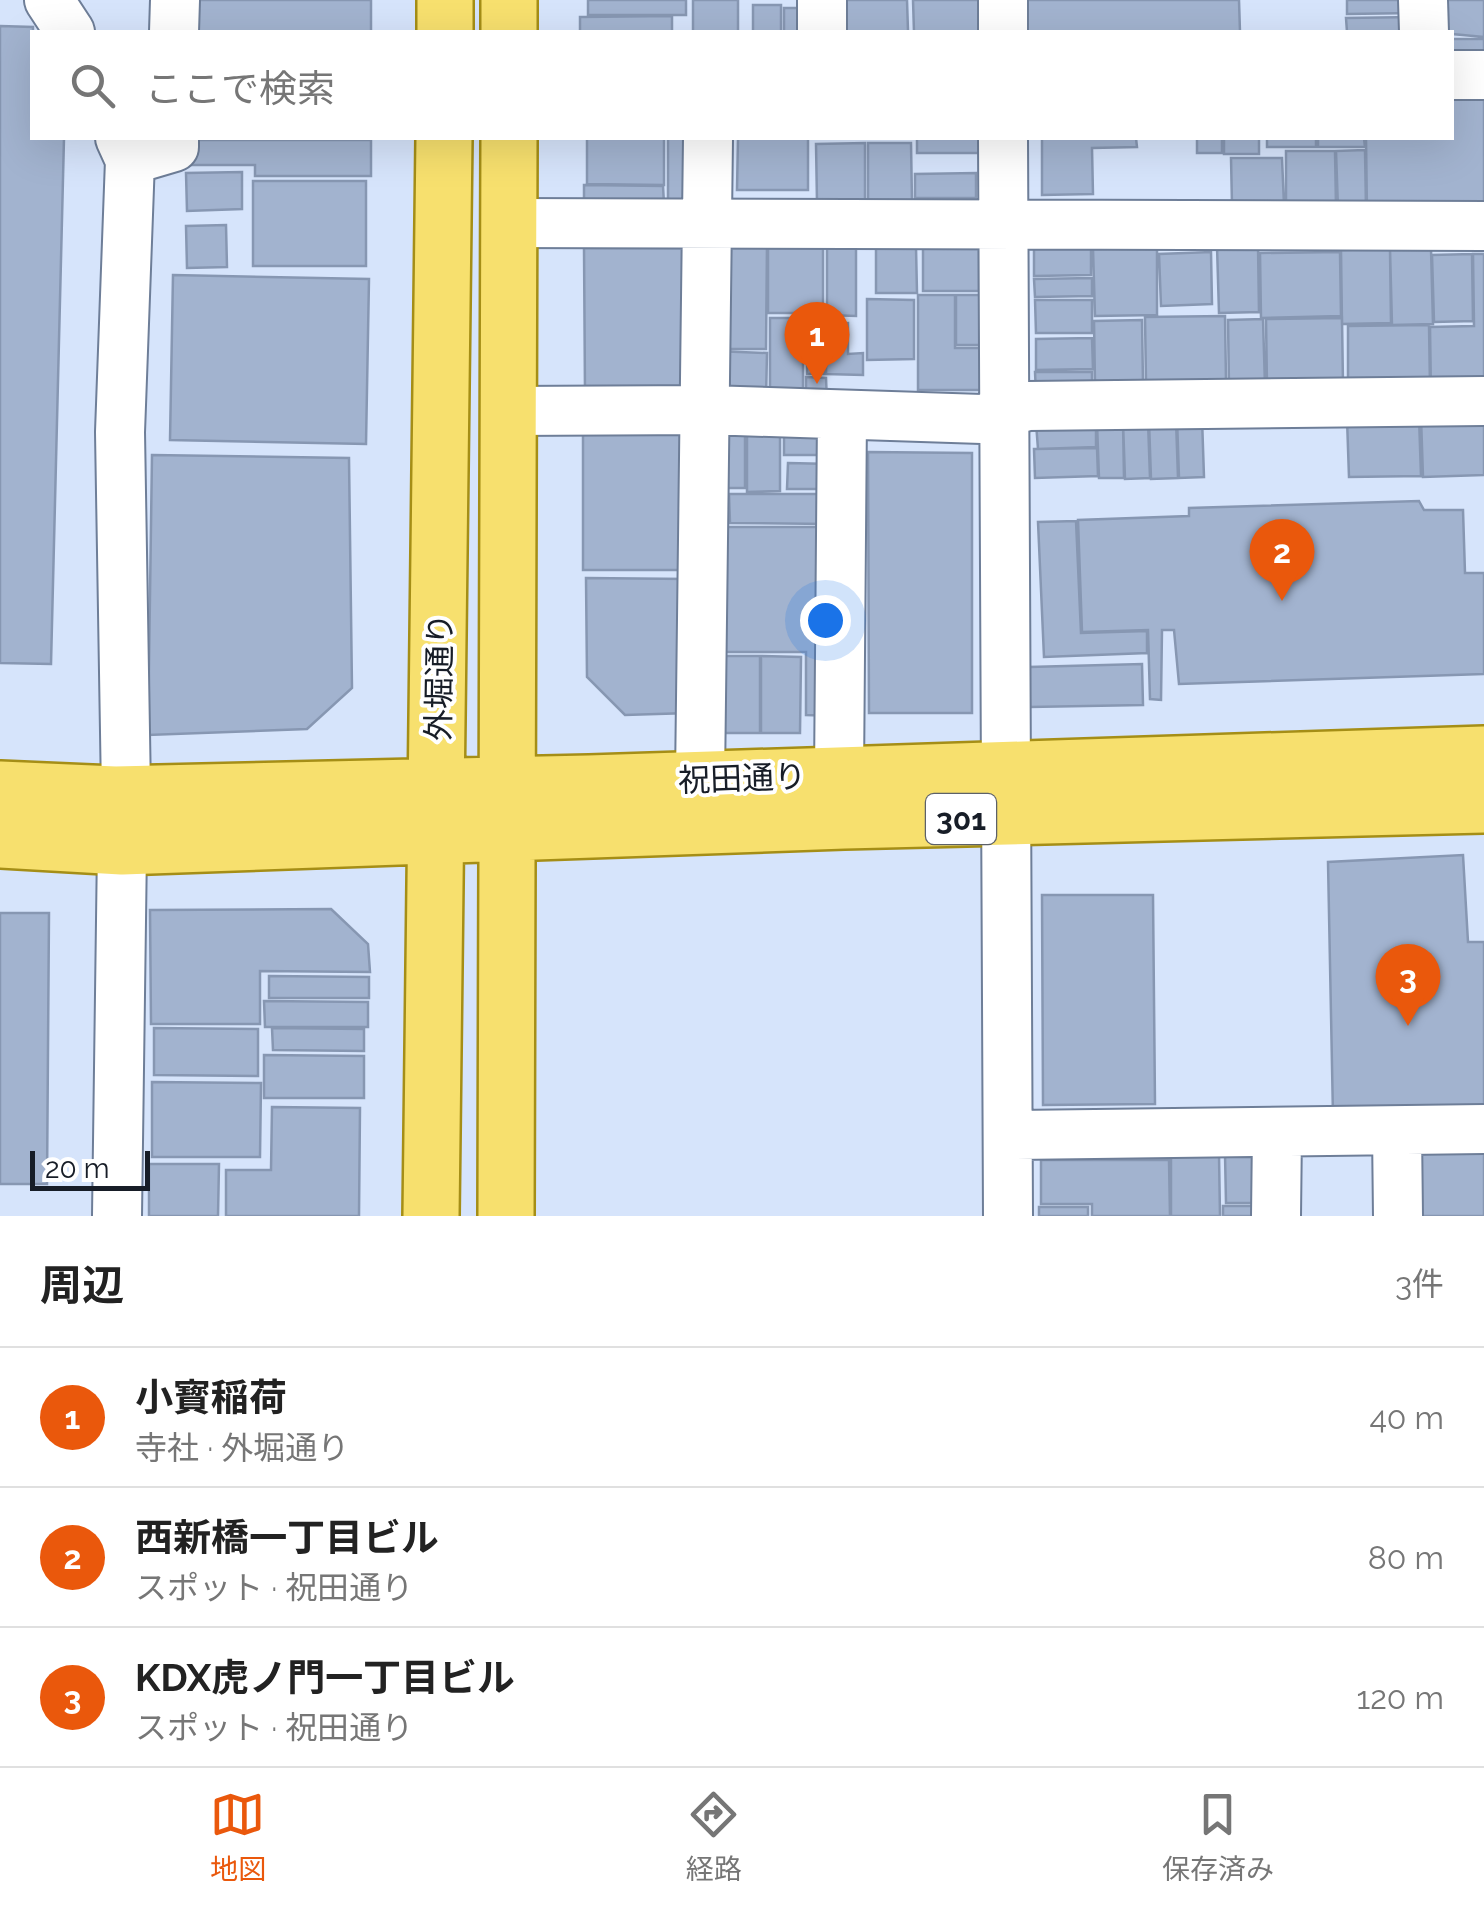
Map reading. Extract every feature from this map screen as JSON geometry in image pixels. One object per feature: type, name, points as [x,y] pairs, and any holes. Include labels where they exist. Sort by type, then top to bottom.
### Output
[{"type":"main road","points":[[445,0],[445,30]]},
{"type":"main road","points":[[510,0],[510,30]]},
{"type":"main road","name":"外堀通り","points":[[430,1216],[444,140]]},
{"type":"main road","points":[[506,1216],[509,140]]},
{"type":"main road","name":"祝田通り","points":[[0,840],[122,847],[437,838],[508,809],[700,780],[839,776],[1006,794],[1484,754]]},
{"type":"main road","name":"祝田通り","points":[[0,789],[126,792],[438,785],[508,809],[1006,794],[1484,805]]},
{"type":"street","points":[[49,0],[69,30]]},
{"type":"street","points":[[174,0],[174,30]]},
{"type":"street","points":[[822,0],[822,30]]},
{"type":"street","points":[[1003,0],[1003,30]]},
{"type":"street","points":[[1423,0],[1424,30]]},
{"type":"street","points":[[1454,75],[1484,75]]},
{"type":"street","points":[[126,792],[120,432],[125,149],[174,147],[174,140]]},
{"type":"street","points":[[700,780],[708,140]]},
{"type":"street","points":[[1003,140],[1008,1216]]},
{"type":"street","points":[[509,223],[1003,228],[1484,226]]},
{"type":"street","points":[[508,412],[706,410],[982,419],[1028,406],[1484,401]]},
{"type":"street","points":[[839,776],[842,415]]},
{"type":"street","points":[[117,1216],[122,847]]},
{"type":"street","points":[[1008,1135],[1484,1129]]},
{"type":"street","points":[[1397,1130],[1398,1216]]},
{"type":"street","points":[[1276,1132],[1276,1216]]},
{"type":"building","points":[[193,0],[371,0],[371,30],[193,30]]},
{"type":"building","points":[[588,0],[686,0],[686,15],[588,15]]},
{"type":"building","points":[[693,0],[738,0],[738,30],[693,30]]},
{"type":"building","points":[[844,0],[907,0],[908,30],[845,30]]},
{"type":"building","points":[[913,0],[988,0],[989,30],[914,30]]},
{"type":"building","points":[[1024,0],[1239,0],[1240,30],[1025,30]]},
{"type":"building","points":[[1347,0],[1414,0],[1414,13],[1347,14]]},
{"type":"building","points":[[1431,0],[1484,0],[1484,37],[1454,34],[1454,30],[1431,30]]},
{"type":"building","points":[[753,5],[781,5],[781,30],[753,30]]},
{"type":"building","points":[[784,8],[815,8],[815,30],[784,30]]},
{"type":"building","points":[[672,16],[672,30],[580,30],[580,17]]},
{"type":"building","points":[[1414,17],[1414,30],[1347,30],[1346,18]]},
{"type":"building","points":[[0,26],[33,27],[30,140],[64,140],[51,664],[0,663]]},
{"type":"building","points":[[1454,39],[1484,39],[1484,66],[1454,67]]},
{"type":"building","points":[[1454,96],[1484,96],[1484,211],[1367,213],[1366,140],[1454,140]]},
{"type":"building","points":[[190,140],[371,140],[371,176],[255,176],[255,165],[190,165]]},
{"type":"building","points":[[587,140],[664,140],[664,185],[587,184]]},
{"type":"building","points":[[668,140],[698,140],[697,204],[668,203]]},
{"type":"building","points":[[738,140],[808,140],[808,190],[737,190]]},
{"type":"building","points":[[917,140],[980,140],[980,153],[917,153]]},
{"type":"building","points":[[1042,140],[1136,140],[1137,147],[1092,148],[1093,194],[1042,195]]},
{"type":"building","points":[[1197,140],[1222,140],[1222,153],[1197,153]]},
{"type":"building","points":[[1224,140],[1259,140],[1259,154],[1224,154]]},
{"type":"building","points":[[1267,140],[1316,140],[1316,147],[1267,147]]},
{"type":"building","points":[[1318,140],[1364,140],[1365,147],[1318,147]]},
{"type":"building","points":[[865,143],[865,202],[817,202],[816,144]]},
{"type":"building","points":[[868,143],[911,143],[912,201],[868,201]]},
{"type":"building","points":[[1365,150],[1366,209],[1338,209],[1336,151]]},
{"type":"building","points":[[1286,151],[1335,151],[1336,207],[1286,208]]},
{"type":"building","points":[[1231,158],[1282,158],[1284,205],[1232,205]]},
{"type":"building","points":[[242,172],[242,209],[187,211],[186,173]]},
{"type":"building","points":[[976,173],[976,198],[915,198],[915,174]]},
{"type":"building","points":[[253,181],[366,181],[366,266],[253,266]]},
{"type":"building","points":[[584,185],[663,186],[664,204],[584,203]]},
{"type":"building","points":[[226,225],[227,267],[187,268],[186,226]]},
{"type":"building","points":[[767,245],[766,349],[713,349],[722,247]]},
{"type":"building","points":[[923,245],[979,245],[979,291],[923,291]]},
{"type":"building","points":[[1091,245],[1091,275],[1034,276],[1034,246]]},
{"type":"building","points":[[1258,245],[1259,312],[1219,313],[1217,246]]},
{"type":"building","points":[[876,247],[916,247],[917,293],[876,293]]},
{"type":"building","points":[[584,248],[696,248],[696,395],[585,394]]},
{"type":"building","points":[[768,248],[823,248],[823,313],[768,313]]},
{"type":"building","points":[[827,248],[856,248],[856,316],[827,315]]},
{"type":"building","points":[[1157,248],[1157,315],[1095,316],[1093,249]]},
{"type":"building","points":[[1390,249],[1431,249],[1433,324],[1392,325]]},
{"type":"building","points":[[1390,249],[1391,323],[1342,324],[1341,250]]},
{"type":"building","points":[[1211,252],[1212,304],[1161,306],[1159,254]]},
{"type":"building","points":[[1340,252],[1341,316],[1261,318],[1260,253]]},
{"type":"building","points":[[1472,254],[1473,321],[1434,322],[1432,255]]},
{"type":"building","points":[[1473,254],[1484,254],[1484,394],[1431,395],[1430,327],[1474,326]]},
{"type":"building","points":[[173,275],[369,279],[366,444],[170,440]]},
{"type":"building","points":[[1092,278],[1092,296],[1035,297],[1034,279]]},
{"type":"building","points":[[918,295],[955,295],[955,348],[982,348],[982,390],[918,390]]},
{"type":"building","points":[[956,295],[984,295],[984,345],[956,345]]},
{"type":"building","points":[[867,299],[914,300],[914,359],[867,360]]},
{"type":"building","points":[[1035,300],[1092,300],[1092,333],[1036,333]]},
{"type":"building","points":[[1225,316],[1226,381],[1146,382],[1145,317]]},
{"type":"building","points":[[770,318],[803,318],[803,396],[770,396]]},
{"type":"building","points":[[1342,318],[1343,385],[1267,386],[1266,319]]},
{"type":"building","points":[[807,319],[824,319],[825,374],[807,374]]},
{"type":"building","points":[[1263,319],[1265,386],[1229,387],[1228,320]]},
{"type":"building","points":[[1142,320],[1143,383],[1095,384],[1094,321]]},
{"type":"building","points":[[848,323],[848,354],[863,353],[863,375],[826,374],[827,324]]},
{"type":"building","points":[[1429,325],[1430,387],[1348,388],[1348,326]]},
{"type":"building","points":[[1092,338],[1093,369],[1036,370],[1036,339]]},
{"type":"building","points":[[715,351],[767,353],[766,398],[715,390]]},
{"type":"building","points":[[1035,372],[1092,372],[1092,393],[1036,394]]},
{"type":"building","points":[[806,377],[826,378],[827,402],[806,403]]},
{"type":"building","points":[[1484,415],[1484,475],[1423,477],[1421,417]]},
{"type":"building","points":[[1419,417],[1421,476],[1349,477],[1347,419]]},
{"type":"building","points":[[1177,418],[1202,418],[1204,477],[1179,478]]},
{"type":"building","points":[[1176,420],[1178,478],[1151,479],[1149,421]]},
{"type":"building","points":[[1096,421],[1096,447],[1038,449],[1036,423]]},
{"type":"building","points":[[1148,421],[1150,478],[1125,479],[1123,422]]},
{"type":"building","points":[[1123,422],[1124,478],[1099,478],[1097,423]]},
{"type":"building","points":[[583,426],[694,426],[695,570],[583,570]]},
{"type":"building","points":[[784,427],[834,427],[834,455],[784,455]]},
{"type":"building","points":[[747,430],[780,430],[780,491],[747,492]]},
{"type":"building","points":[[724,431],[745,432],[745,488],[724,488]]},
{"type":"building","points":[[1097,448],[1098,476],[1035,478],[1034,449]]},
{"type":"building","points":[[868,452],[972,453],[972,713],[869,713]]},
{"type":"building","points":[[152,455],[349,458],[352,688],[307,729],[148,735]]},
{"type":"building","points":[[788,463],[831,464],[832,489],[787,489]]},
{"type":"building","points":[[729,494],[828,494],[828,524],[730,523]]},
{"type":"building","points":[[1419,501],[1424,510],[1463,510],[1465,573],[1484,573],[1484,674],[1179,684],[1174,630],[1162,630],[1161,700],[1150,699],[1148,630],[1082,632],[1078,520],[1189,516],[1189,508]]},
{"type":"building","points":[[1076,521],[1081,633],[1147,631],[1147,653],[1044,657],[1038,522]]},
{"type":"building","points":[[726,527],[838,527],[837,716],[806,715],[806,652],[725,652]]},
{"type":"building","points":[[586,578],[688,579],[689,713],[625,715],[587,677]]},
{"type":"building","points":[[722,656],[760,656],[760,733],[721,733]]},
{"type":"building","points":[[761,656],[801,657],[800,733],[761,733]]},
{"type":"building","points":[[1142,664],[1143,705],[1030,707],[1029,667]]},
{"type":"building","points":[[1463,855],[1468,942],[1484,942],[1484,1110],[1333,1116],[1328,862]]},
{"type":"building","points":[[1042,895],[1153,895],[1155,1104],[1043,1105]]},
{"type":"building","points":[[331,909],[368,944],[370,972],[260,971],[260,1024],[151,1024],[150,910]]},
{"type":"building","points":[[0,913],[49,913],[47,1184],[0,1184]]},
{"type":"building","points":[[269,976],[369,977],[369,998],[269,998]]},
{"type":"building","points":[[264,1001],[368,1002],[368,1027],[265,1027]]},
{"type":"building","points":[[154,1028],[258,1029],[258,1076],[154,1075]]},
{"type":"building","points":[[272,1028],[364,1029],[364,1051],[273,1050]]},
{"type":"building","points":[[264,1055],[364,1056],[364,1098],[264,1098]]},
{"type":"building","points":[[152,1082],[261,1083],[260,1157],[152,1157]]},
{"type":"building","points":[[272,1107],[360,1108],[359,1216],[226,1216],[226,1170],[271,1170]]},
{"type":"building","points":[[1412,1152],[1484,1152],[1484,1216],[1412,1216]]},
{"type":"building","points":[[1171,1154],[1219,1154],[1220,1216],[1171,1216]]},
{"type":"building","points":[[1225,1154],[1266,1154],[1266,1203],[1226,1203]]},
{"type":"building","points":[[1041,1160],[1169,1160],[1170,1216],[1092,1216],[1092,1204],[1041,1204]]},
{"type":"building","points":[[149,1164],[219,1164],[218,1216],[149,1216]]},
{"type":"building","points":[[1223,1206],[1264,1206],[1264,1216],[1223,1216]]},
{"type":"building","points":[[1039,1207],[1088,1207],[1088,1216],[1039,1216]]},
{"type":"place","name":"小寳稲荷","points":[[817,384]]},
{"type":"place","name":"西新橋一丁目ビル","points":[[1282,601]]},
{"type":"place","name":"KDX虎ノ門一丁目ビル","points":[[1408,1026]]}]
